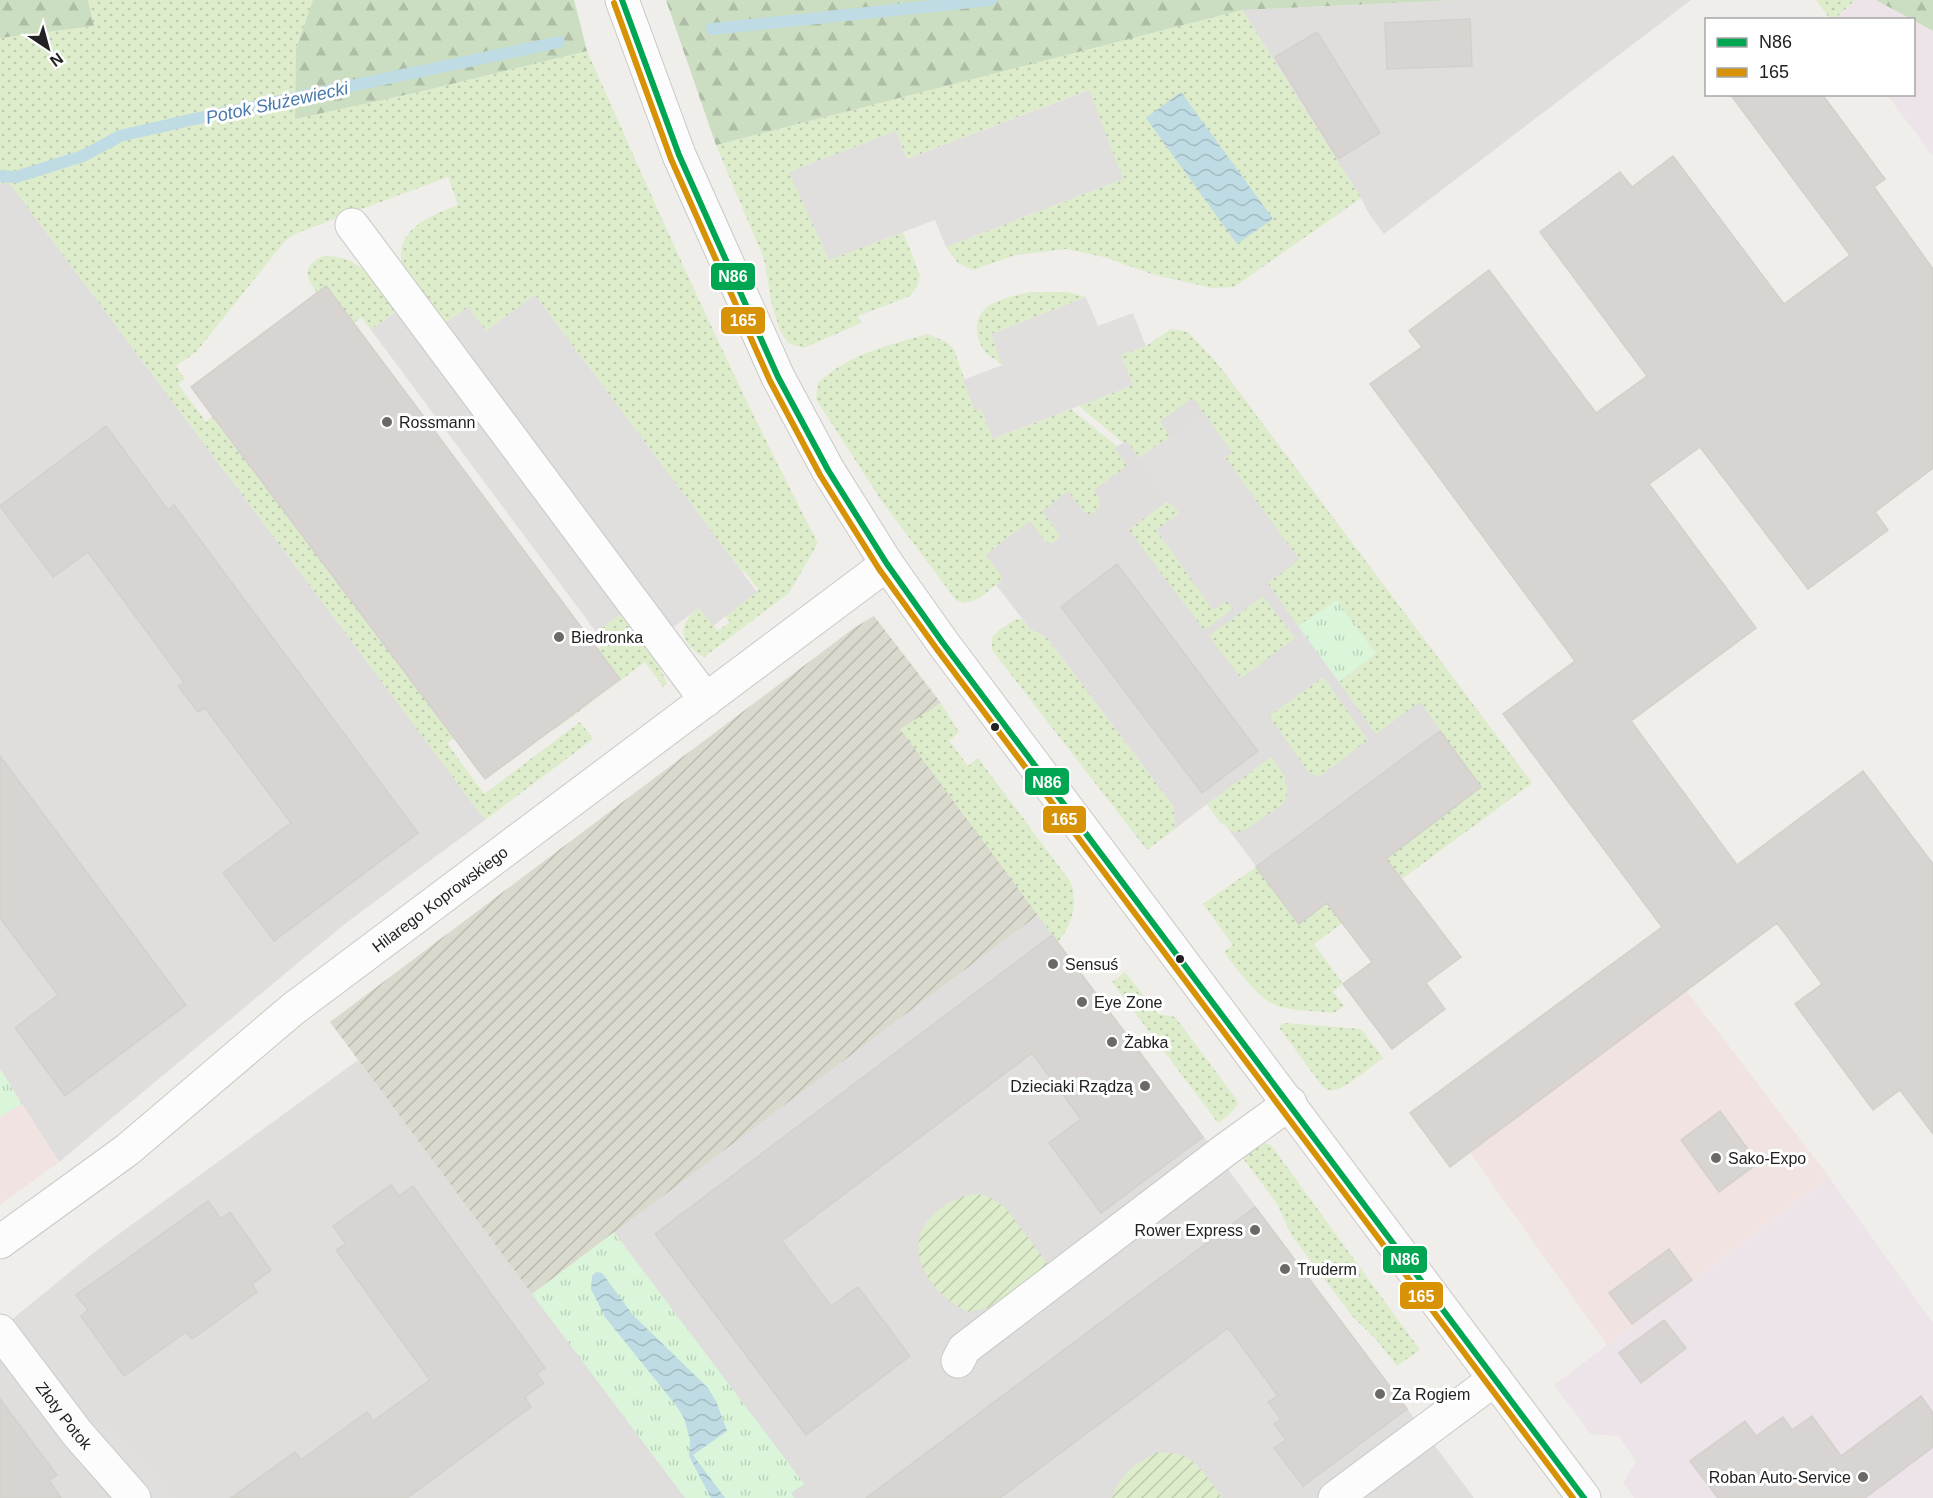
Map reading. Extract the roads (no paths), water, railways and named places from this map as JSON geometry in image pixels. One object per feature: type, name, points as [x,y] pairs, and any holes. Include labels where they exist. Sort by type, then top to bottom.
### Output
[{"type":"street","points":[[622,0],[679,155],[777,377],[828,470],[887,564],[943,643],[1584,1498]]},
{"type":"street","points":[[352,225],[706,700]]},
{"type":"street","name":"Hilarego Koprowskiego","points":[[0,1242],[127,1150],[293,1009],[887,564]]},
{"type":"street","points":[[957,1360],[964,1349],[1290,1103]]},
{"type":"street","name":"Złoty Potok","points":[[0,1331],[77,1433],[134,1498]]},
{"type":"street","points":[[1335,1498],[1495,1379]]},
{"type":"water","points":[[1181,92],[1273,219],[1237,244],[1146,118]]},
{"type":"water","points":[[596,1272],[602,1273],[633,1315],[708,1388],[716,1401],[727,1431],[693,1455],[725,1498],[711,1498],[689,1456],[690,1440],[684,1418],[605,1317],[591,1289],[592,1276]]},
{"type":"waterway","name":"Potok Służewiecki","points":[[712,29],[991,0]]},
{"type":"waterway","name":"Potok Służewiecki","points":[[0,176],[16,177],[83,156],[120,136],[559,42]]},
{"type":"place","name":"Rossmann","points":[[387,422]]},
{"type":"place","name":"Biedronka","points":[[559,637]]},
{"type":"place","name":"Sensuś","points":[[1053,964]]},
{"type":"place","name":"Eye Zone","points":[[1082,1002]]},
{"type":"place","name":"Żabka","points":[[1112,1042]]},
{"type":"place","name":"Dzieciaki Rządzą","points":[[1145,1086]]},
{"type":"place","name":"Sako-Expo","points":[[1716,1158]]},
{"type":"place","name":"Rower Express","points":[[1255,1230]]},
{"type":"place","name":"Truderm","points":[[1285,1269]]},
{"type":"place","name":"Za Rogiem","points":[[1380,1394]]},
{"type":"place","name":"Roban Auto-Service","points":[[1863,1477]]}]
